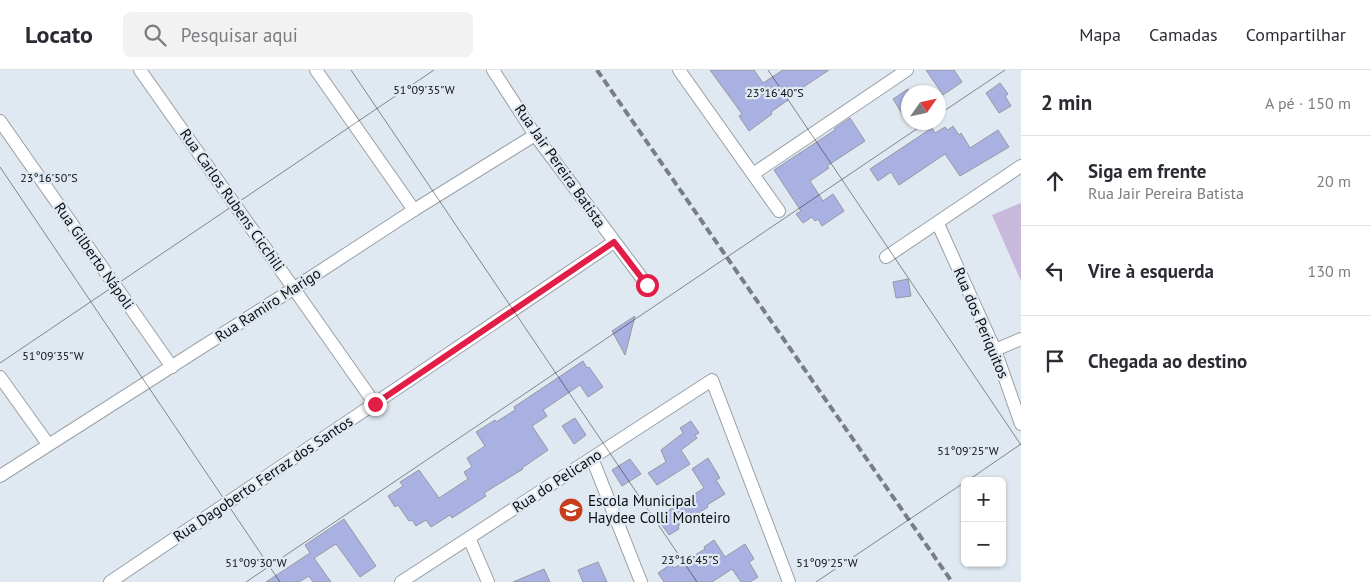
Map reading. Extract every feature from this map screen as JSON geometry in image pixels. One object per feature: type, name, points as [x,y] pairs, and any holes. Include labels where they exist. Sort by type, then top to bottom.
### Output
[{"type":"street","name":"Rua Carlos Rubens Cicchili","points":[[140,70],[375,404]]},
{"type":"street","points":[[316,70],[414,210]]},
{"type":"street","name":"Rua Jair Pereira Batista","points":[[493,70],[535,135],[647,285]]},
{"type":"street","points":[[679,70],[779,211]]},
{"type":"street","points":[[753,174],[907,70]]},
{"type":"street","name":"Rua Gilberto Nápoli","points":[[0,121],[172,367]]},
{"type":"street","name":"Rua Ramiro Marigo","points":[[0,476],[414,210],[535,135]]},
{"type":"street","points":[[886,257],[938,224],[1021,166]]},
{"type":"street","name":"Rua dos Periquitos","points":[[938,224],[995,350],[1021,424]]},
{"type":"street","name":"Rua Dagoberto Ferraz dos Santos","points":[[110,582],[614,242]]},
{"type":"street","points":[[995,350],[1021,339]]},
{"type":"street","points":[[0,377],[48,444]]},
{"type":"street","name":"Rua do Pelicano","points":[[401,582],[712,380],[789,582]]},
{"type":"street","points":[[592,458],[641,582]]},
{"type":"street","points":[[469,538],[488,582]]},
{"type":"shaded area","points":[[1021,203],[1021,281],[992,215]]},
{"type":"building","points":[[710,70],[754,70],[763,83],[783,70],[829,70],[787,98],[788,100],[771,112],[772,114],[749,131],[739,116],[742,114]]},
{"type":"building","points":[[926,70],[954,70],[962,82],[946,93],[946,85],[936,85]]},
{"type":"building","points":[[1000,83],[1008,94],[1005,96],[1011,106],[999,113],[986,93]]},
{"type":"building","points":[[901,94],[901,112],[893,99]]},
{"type":"building","points":[[850,118],[865,141],[827,166],[829,168],[810,181],[823,201],[833,194],[844,211],[822,226],[818,219],[815,221],[812,217],[803,223],[796,214],[801,211],[774,170]]},
{"type":"building","points":[[953,126],[959,135],[961,133],[970,148],[998,130],[1009,147],[960,176],[945,154],[899,185],[891,172],[878,181],[870,169],[929,130],[933,130],[935,133],[940,130],[946,130],[946,128],[948,130]]},
{"type":"building","points":[[908,279],[911,296],[896,298],[893,282]]},
{"type":"building","points":[[635,316],[625,355],[612,331]]},
{"type":"building","points":[[583,361],[603,387],[588,397],[580,385],[543,410],[547,416],[532,426],[548,450],[523,469],[484,493],[486,496],[452,518],[450,515],[431,527],[426,520],[416,526],[412,520],[409,521],[398,505],[395,507],[388,496],[403,486],[400,482],[419,470],[439,498],[468,479],[464,472],[472,467],[467,458],[485,446],[476,432],[515,410],[514,407]]},
{"type":"building","points":[[575,418],[586,435],[574,444],[562,426]]},
{"type":"building","points":[[691,421],[699,433],[695,435],[697,438],[681,450],[690,464],[657,485],[648,473],[666,462],[661,450],[683,433],[680,428]]},
{"type":"building","points":[[708,458],[720,478],[716,480],[725,494],[678,526],[679,529],[669,535],[657,518],[704,488],[692,469]]},
{"type":"building","points":[[630,459],[641,474],[622,486],[612,470]]},
{"type":"building","points":[[344,519],[376,566],[360,577],[336,544],[314,558],[331,582],[313,582],[309,576],[299,582],[266,582],[310,553],[305,545]]},
{"type":"building","points":[[714,540],[725,557],[745,544],[754,559],[749,562],[758,577],[750,582],[741,582],[732,569],[712,582],[664,582],[658,573],[671,564],[674,568],[705,549],[704,547]]},
{"type":"building","points":[[598,562],[607,582],[583,582],[578,570]]},
{"type":"building","points":[[544,569],[550,582],[513,582]]},
{"type":"railway","points":[[597,70],[952,582]]},
{"type":"place","name":"Escola Municipal Haydee Colli Monteiro","points":[[571,510]]},
{"type":"route","points":[[375,404],[614,242],[647,285]]}]
